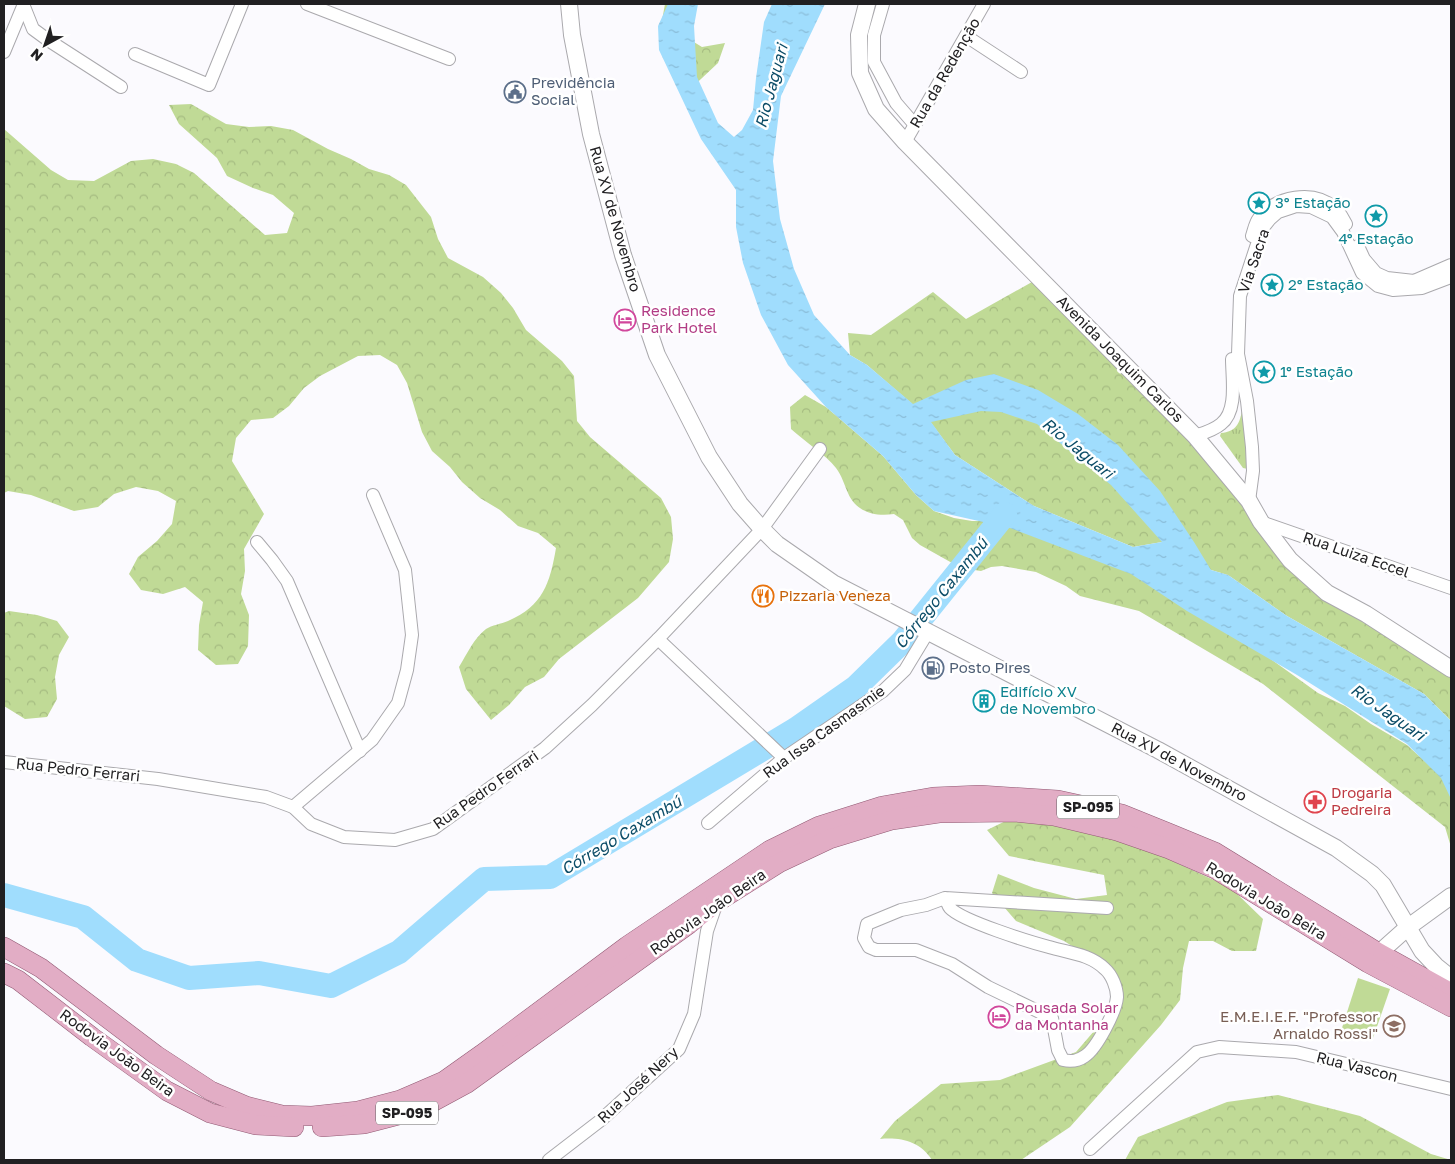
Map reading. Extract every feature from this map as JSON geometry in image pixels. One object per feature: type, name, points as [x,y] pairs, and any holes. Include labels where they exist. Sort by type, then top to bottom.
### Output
[{"type":"main road","name":"Rua XV de Novembro","points":[[568,4],[591,134],[623,255],[657,355],[709,457],[740,504],[762,530],[778,544],[833,583],[1158,750],[1336,848],[1372,874],[1383,885],[1422,951],[1451,978]]},
{"type":"main road","name":"Avenida Joaquim Carlos","points":[[867,4],[859,35],[860,73],[876,109],[905,142],[1195,436],[1249,501],[1261,522],[1290,560],[1327,594],[1366,614],[1451,669]]},
{"type":"main road","name":"Rodovia João Beira","points":[[4,947],[41,968],[156,1055],[211,1091],[246,1106],[282,1115],[312,1116],[358,1111],[400,1100],[444,1081],[627,946],[770,850],[818,826],[890,805],[933,797],[980,795],[1058,800],[1122,814],[1215,852],[1451,1007]]},
{"type":"main road","name":"Rodovia João Beira","points":[[4,973],[18,980],[167,1091],[210,1113],[256,1125],[309,1128],[364,1124],[418,1110],[466,1084],[717,902],[779,862],[830,839],[892,820],[939,813],[1015,812],[1054,816],[1117,831],[1169,849],[1215,869],[1374,958]]},
{"type":"main road","points":[[1374,958],[1407,928],[1451,896]]},
{"type":"main road","name":"SP-095","points":[[1374,958],[1451,993]]},
{"type":"street","points":[[4,52],[24,4]]},
{"type":"street","points":[[24,4],[33,29],[121,87]]},
{"type":"street","points":[[135,54],[209,86],[242,4]]},
{"type":"street","points":[[307,4],[448,60]]},
{"type":"street","points":[[882,4],[874,35],[874,62],[896,102],[915,125]]},
{"type":"street","name":"Rua da Redenção","points":[[905,142],[984,4]]},
{"type":"street","points":[[966,36],[1021,72]]},
{"type":"street","name":"Via Sacra","points":[[1195,436],[1221,424],[1229,416],[1232,401],[1235,354],[1235,295],[1257,220],[1268,208],[1277,202],[1294,198],[1311,197],[1324,201],[1336,209],[1350,228],[1373,277]]},
{"type":"street","points":[[1373,277],[1414,281],[1451,265]]},
{"type":"street","points":[[1373,277],[1378,286],[1393,290],[1422,288],[1451,277]]},
{"type":"street","name":"Via Sacra","points":[[1235,354],[1247,401],[1252,447],[1253,471],[1249,501]]},
{"type":"street","name":"Rua Pedro Ferrari","points":[[4,762],[158,779],[234,790],[266,797],[293,807],[311,824],[344,837],[395,840],[433,830],[544,748],[592,705],[762,530],[820,449]]},
{"type":"street","points":[[293,807],[372,740],[398,703],[407,670],[412,635],[405,570],[373,495]]},
{"type":"street","name":"Rua Luiza Eccel","points":[[1261,522],[1451,588]]},
{"type":"street","points":[[257,542],[287,581],[360,751]]},
{"type":"street","name":"Rua Issa Casmasmie","points":[[708,823],[781,755],[883,691],[905,670],[926,631]]},
{"type":"street","points":[[658,639],[781,755]]},
{"type":"street","points":[[945,898],[950,908],[960,915],[1050,948],[1084,955],[1106,969],[1115,984],[1117,998],[1106,1029],[1086,1056],[1073,1062],[1063,1060],[1058,1050],[1052,1018],[988,987],[952,964],[916,950],[876,950],[869,947],[864,938],[867,924],[901,910],[926,905],[945,898],[1108,908]]},
{"type":"street","name":"Rua José Nery","points":[[549,1160],[601,1120],[679,1050],[694,1014],[708,931],[717,902]]},
{"type":"street","name":"Rua Vascon","points":[[1090,1149],[1197,1052],[1219,1047],[1296,1052],[1451,1089]]},
{"type":"green space","points":[[665,4],[678,4],[684,36],[702,47],[725,43],[718,63],[685,94],[661,26]]},
{"type":"green space","points":[[191,104],[226,124],[249,127],[271,126],[293,130],[369,169],[389,175],[406,185],[431,217],[438,239],[448,258],[483,277],[501,293],[513,308],[526,330],[562,361],[574,376],[577,421],[590,437],[661,498],[671,517],[673,539],[669,562],[638,598],[559,659],[544,677],[525,687],[509,705],[491,720],[466,689],[459,667],[474,642],[486,629],[520,615],[537,601],[551,572],[556,548],[538,533],[518,526],[500,510],[480,498],[432,451],[422,432],[407,383],[397,365],[380,355],[358,356],[320,376],[304,388],[289,406],[273,418],[251,420],[236,438],[232,461],[264,514],[244,549],[245,571],[241,594],[249,615],[248,646],[238,664],[216,665],[198,650],[199,625],[203,602],[185,587],[163,594],[141,590],[129,574],[138,557],[157,541],[172,524],[176,501],[158,491],[136,487],[114,494],[98,507],[74,511],[31,495],[8,491],[4,493],[4,129],[51,170],[68,180],[94,181],[131,161],[153,159],[176,164],[194,173],[265,235],[287,233],[294,213],[273,195],[227,176],[217,158],[179,124],[169,105]]},
{"type":"green space","points":[[1032,282],[1201,445],[1273,543],[1451,677],[1451,721],[1424,694],[1287,616],[1228,575],[1211,570],[1162,542],[1133,547],[1034,506],[955,455],[926,416],[867,365],[850,355],[848,333],[871,335],[933,292],[966,319]]},
{"type":"green space","points":[[805,395],[826,407],[883,456],[916,495],[934,511],[954,518],[972,521],[1006,521],[1136,567],[1243,639],[1318,693],[1345,706],[1407,745],[1451,785],[1451,847],[1445,827],[1263,684],[1139,611],[1080,596],[1066,586],[1036,572],[1002,566],[991,567],[981,571],[961,568],[920,545],[912,538],[903,520],[894,514],[873,514],[861,509],[851,499],[840,474],[832,463],[791,429],[790,407]]},
{"type":"green space","points":[[1244,409],[1248,469],[1243,468],[1220,436],[1221,433],[1234,429]]},
{"type":"green space","points":[[9,611],[37,615],[57,621],[69,637],[59,655],[55,677],[57,699],[47,717],[25,719],[4,706],[4,613]]},
{"type":"green space","points":[[1028,810],[1110,832],[1231,888],[1263,919],[1256,951],[1232,951],[1213,941],[1189,941],[1183,968],[1180,1000],[1161,1025],[1070,1127],[1021,1160],[932,1160],[916,1144],[895,1139],[880,1139],[895,1121],[941,1084],[1000,1080],[1076,1052],[1107,1016],[1122,991],[1107,968],[1064,941],[1016,921],[992,893],[998,874],[1034,888],[1076,899],[1107,895],[1104,875],[1009,856],[987,830]]},
{"type":"green space","points":[[1358,978],[1390,989],[1372,1041],[1341,1031]]},
{"type":"green space","points":[[1278,1095],[1360,1116],[1431,1154],[1451,1160],[1125,1160],[1138,1137],[1227,1102]]},
{"type":"water","name":"Rio Jaguari","points":[[668,4],[698,4],[694,26],[697,77],[718,123],[734,137],[742,130],[753,110],[764,22],[772,4],[825,4],[781,96],[773,161],[780,219],[794,269],[814,315],[850,355],[867,365],[913,404],[966,380],[994,374],[1038,390],[1078,414],[1118,445],[1160,491],[1211,570],[1228,575],[1287,616],[1424,694],[1451,721],[1451,799],[1441,778],[1407,744],[1297,675],[1187,611],[1131,574],[1010,528],[934,511],[916,495],[883,456],[826,407],[788,365],[761,315],[743,263],[736,227],[736,190],[701,139],[659,50],[658,26]],"holes":[[[981,411],[1001,412],[1037,424],[1111,485],[1162,542],[1133,547],[1034,506],[955,455],[931,422]]]},
{"type":"waterway","name":"Córrego Caxambú","points":[[4,895],[83,917],[137,960],[189,978],[259,973],[331,986],[399,952],[484,879],[550,877],[796,729],[856,687],[903,641],[1005,514]]},
{"type":"place","name":"Previdência Social","points":[[515,92]]},
{"type":"place","name":"3° Estação","points":[[1259,203]]},
{"type":"place","name":"4° Estação","points":[[1376,216]]},
{"type":"place","name":"2° Estação","points":[[1272,285]]},
{"type":"place","name":"Residence Park Hotel","points":[[625,320]]},
{"type":"place","name":"1° Estação","points":[[1264,372]]},
{"type":"place","name":"Pizzaria Veneza","points":[[763,596]]},
{"type":"place","name":"Posto Pires","points":[[933,668]]},
{"type":"place","name":"Edifício XV de Novembro","points":[[984,701]]},
{"type":"place","name":"Drogaria Pedreira","points":[[1315,802]]},
{"type":"place","name":"Pousada Solar da Montanha","points":[[999,1017]]},
{"type":"place","name":"E.M.E.I.E.F. \"Professor Arnaldo Rossi\"","points":[[1394,1026]]}]
